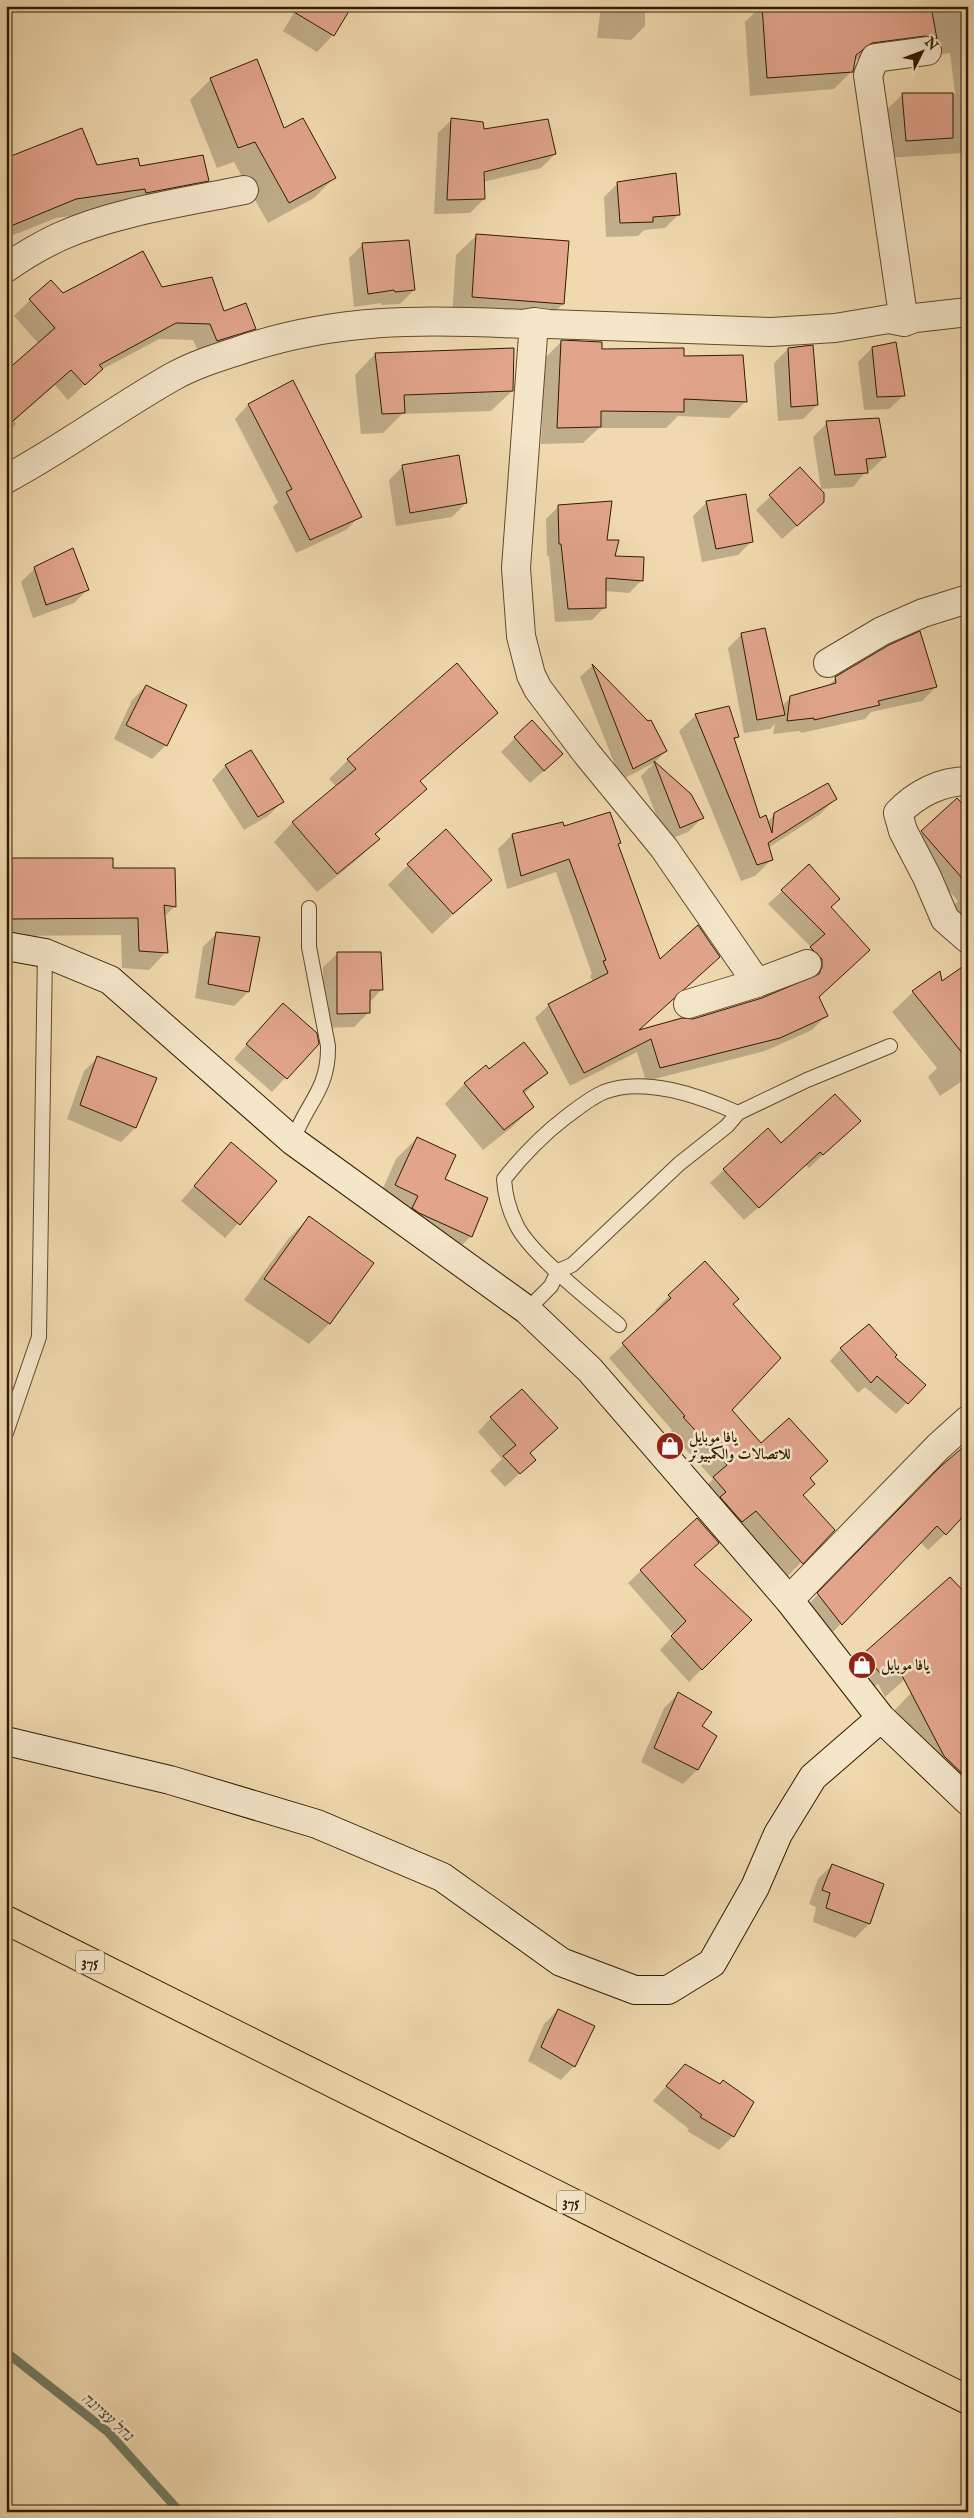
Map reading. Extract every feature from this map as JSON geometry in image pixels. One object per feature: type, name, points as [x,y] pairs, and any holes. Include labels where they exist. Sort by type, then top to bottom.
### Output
[{"type":"main road","name":"375","points":[[6,1920],[968,2400]]},
{"type":"street","points":[[904,322],[868,75],[875,58],[927,51]]},
{"type":"street","points":[[6,268],[61,236],[119,218],[244,190]]},
{"type":"street","points":[[6,478],[175,375],[209,360],[256,344],[305,332],[374,322],[435,320],[522,324],[534,322],[771,332],[834,328],[889,320],[904,322],[915,318],[968,312]]},
{"type":"street","points":[[534,322],[516,568],[521,636],[531,675],[538,689],[587,754],[664,848],[757,983]]},
{"type":"street","points":[[828,663],[882,631],[923,614],[968,599]]},
{"type":"street","points":[[968,781],[947,783],[924,793],[910,801],[898,813],[902,831],[927,877],[945,919],[968,939]]},
{"type":"street","points":[[6,946],[45,954],[110,980],[293,1141],[527,1310],[590,1370],[789,1600],[881,1718],[968,1801]]},
{"type":"street","points":[[688,1004],[757,983],[807,964]]},
{"type":"street","points":[[789,1600],[938,1447],[968,1420]]},
{"type":"street","points":[[6,1741],[170,1780],[317,1824],[442,1877],[561,1962],[635,1990],[668,1990],[712,1963],[755,1887],[778,1834],[813,1778],[881,1718]]},
{"type":"lane","points":[[293,1141],[317,1097],[325,1076],[328,1059],[309,947],[309,908]]},
{"type":"lane","points":[[6,1432],[39,1337],[45,954]]},
{"type":"lane","points":[[527,1310],[551,1286],[558,1271],[572,1265],[679,1164],[727,1126],[738,1113],[807,1080],[890,1046]]},
{"type":"lane","points":[[619,1325],[525,1239],[516,1225],[505,1194],[504,1180],[526,1151],[541,1137],[592,1099],[606,1092],[649,1086],[720,1105],[738,1113]]},
{"type":"building","points":[[284,6],[352,6],[334,36]]},
{"type":"building","points":[[762,6],[931,6],[937,39],[925,36],[872,43],[856,55],[853,72],[767,78]]},
{"type":"building","points":[[257,59],[284,128],[303,118],[336,178],[289,203],[255,142],[238,148],[210,78]]},
{"type":"building","points":[[902,93],[953,93],[953,138],[906,141]]},
{"type":"building","points":[[451,118],[483,122],[484,129],[548,119],[556,154],[484,172],[485,199],[447,200]]},
{"type":"building","points":[[82,128],[97,165],[138,158],[140,166],[203,155],[209,181],[146,193],[145,189],[76,199],[6,228],[6,158]]},
{"type":"building","points":[[676,173],[680,215],[653,217],[653,222],[620,223],[617,182]]},
{"type":"building","points":[[476,234],[569,241],[564,304],[472,297]]},
{"type":"building","points":[[409,240],[415,290],[395,292],[394,290],[368,294],[362,243]]},
{"type":"building","points":[[143,251],[162,287],[212,277],[224,311],[246,303],[256,329],[217,341],[210,324],[176,323],[99,365],[103,369],[85,385],[71,370],[6,427],[6,371],[55,328],[29,299],[51,280],[63,293]]},
{"type":"building","points":[[561,340],[602,342],[602,349],[684,348],[684,356],[743,355],[747,402],[684,399],[684,412],[601,411],[601,427],[557,428]]},
{"type":"building","points":[[896,342],[905,396],[877,397],[872,347]]},
{"type":"building","points":[[813,345],[818,405],[791,407],[788,348]]},
{"type":"building","points":[[514,348],[513,391],[404,395],[405,413],[382,414],[375,353]]},
{"type":"building","points":[[293,380],[362,517],[310,540],[286,492],[292,489],[248,404]]},
{"type":"building","points":[[879,418],[886,457],[866,459],[868,473],[835,475],[826,421]]},
{"type":"building","points":[[459,455],[467,503],[410,513],[402,465]]},
{"type":"building","points":[[800,467],[824,493],[824,502],[797,526],[769,495]]},
{"type":"building","points":[[746,494],[753,542],[716,549],[706,501]]},
{"type":"building","points":[[612,501],[607,540],[619,540],[615,556],[644,557],[643,581],[606,578],[606,608],[568,609],[561,544],[559,544],[558,505]]},
{"type":"building","points":[[73,548],[89,590],[46,605],[34,567]]},
{"type":"building","points":[[765,628],[785,715],[757,720],[741,633]]},
{"type":"building","points":[[920,631],[937,687],[878,701],[880,705],[814,720],[814,718],[787,721],[790,696],[836,683],[835,677],[889,645]]},
{"type":"building","points":[[457,663],[498,713],[420,781],[427,789],[375,834],[380,839],[337,874],[292,822],[356,769],[347,759]]},
{"type":"building","points":[[592,664],[648,721],[651,720],[667,751],[633,769]]},
{"type":"building","points":[[146,685],[187,705],[167,746],[126,725]]},
{"type":"building","points":[[729,706],[739,737],[734,738],[760,818],[766,815],[772,833],[774,813],[828,783],[837,799],[768,843],[773,860],[757,865],[695,714]]},
{"type":"building","points":[[532,720],[563,754],[544,771],[514,737]]},
{"type":"building","points":[[251,750],[284,802],[258,817],[225,765]]},
{"type":"building","points":[[654,761],[691,794],[704,818],[680,828]]},
{"type":"building","points":[[957,798],[968,810],[968,885],[921,831]]},
{"type":"building","points":[[610,812],[621,843],[618,844],[660,959],[698,925],[720,957],[639,1030],[682,1018],[693,1019],[762,998],[819,974],[822,967],[822,959],[810,947],[825,934],[781,890],[809,864],[840,899],[831,907],[870,950],[819,997],[828,1016],[780,1038],[660,1068],[651,1039],[584,1073],[548,1004],[608,973],[603,961],[606,960],[569,859],[521,876],[512,834],[563,822],[564,826]]},
{"type":"building","points":[[446,829],[492,880],[453,914],[407,864]]},
{"type":"building","points":[[12,858],[113,858],[113,868],[175,868],[176,907],[164,905],[168,953],[139,951],[138,918],[12,919]]},
{"type":"building","points":[[216,932],[260,937],[249,992],[208,984]]},
{"type":"building","points":[[337,952],[381,952],[383,990],[370,990],[370,1013],[337,1014]]},
{"type":"building","points":[[968,963],[968,1060],[912,991],[940,971],[942,981]]},
{"type":"building","points":[[283,1003],[317,1033],[319,1044],[287,1079],[246,1044]]},
{"type":"building","points":[[524,1042],[548,1073],[523,1091],[534,1107],[504,1130],[464,1083],[486,1065],[489,1069]]},
{"type":"building","points":[[97,1056],[157,1078],[136,1128],[80,1105]]},
{"type":"building","points":[[835,1094],[861,1121],[823,1155],[820,1152],[759,1208],[723,1169],[768,1128],[781,1143]]},
{"type":"building","points":[[417,1137],[456,1155],[445,1179],[488,1198],[472,1237],[419,1213],[412,1208],[418,1196],[395,1185]]},
{"type":"building","points":[[231,1142],[277,1181],[240,1225],[194,1186]]},
{"type":"building","points":[[309,1216],[374,1263],[330,1324],[264,1279]]},
{"type":"building","points":[[705,1261],[739,1299],[733,1304],[781,1358],[732,1410],[761,1443],[789,1418],[828,1461],[810,1478],[815,1484],[803,1495],[835,1530],[803,1564],[756,1511],[742,1522],[720,1497],[726,1492],[713,1477],[727,1465],[683,1417],[685,1416],[622,1343],[671,1298],[668,1295]]},
{"type":"building","points":[[869,1324],[897,1355],[895,1357],[926,1385],[908,1404],[877,1376],[871,1383],[840,1348]]},
{"type":"building","points":[[522,1389],[558,1428],[530,1453],[536,1460],[520,1474],[503,1456],[516,1445],[490,1417]]},
{"type":"building","points":[[968,1443],[968,1511],[946,1535],[937,1526],[842,1625],[817,1593],[941,1466]]},
{"type":"building","points":[[697,1518],[719,1543],[694,1565],[752,1620],[702,1670],[671,1636],[686,1621],[640,1570]]},
{"type":"building","points":[[950,1577],[968,1596],[968,1779],[944,1756],[897,1666],[883,1677],[864,1653]]},
{"type":"building","points":[[678,1692],[712,1712],[702,1726],[717,1736],[698,1770],[654,1748]]},
{"type":"building","points":[[832,1864],[884,1884],[870,1924],[826,1908],[830,1893],[822,1890]]},
{"type":"building","points":[[558,2009],[595,2026],[575,2067],[541,2047]]},
{"type":"building","points":[[685,2064],[720,2084],[723,2080],[754,2102],[734,2137],[700,2117],[702,2115],[666,2086]]},
{"type":"waterway","name":"נחל עציונה","points":[[6,2352],[108,2432],[180,2512]]},
{"type":"place","name":"يافا موبايل للاتصالات والكمبيوتر","points":[[670,1446]]},
{"type":"place","name":"يافا موبايل","points":[[862,1665]]}]
